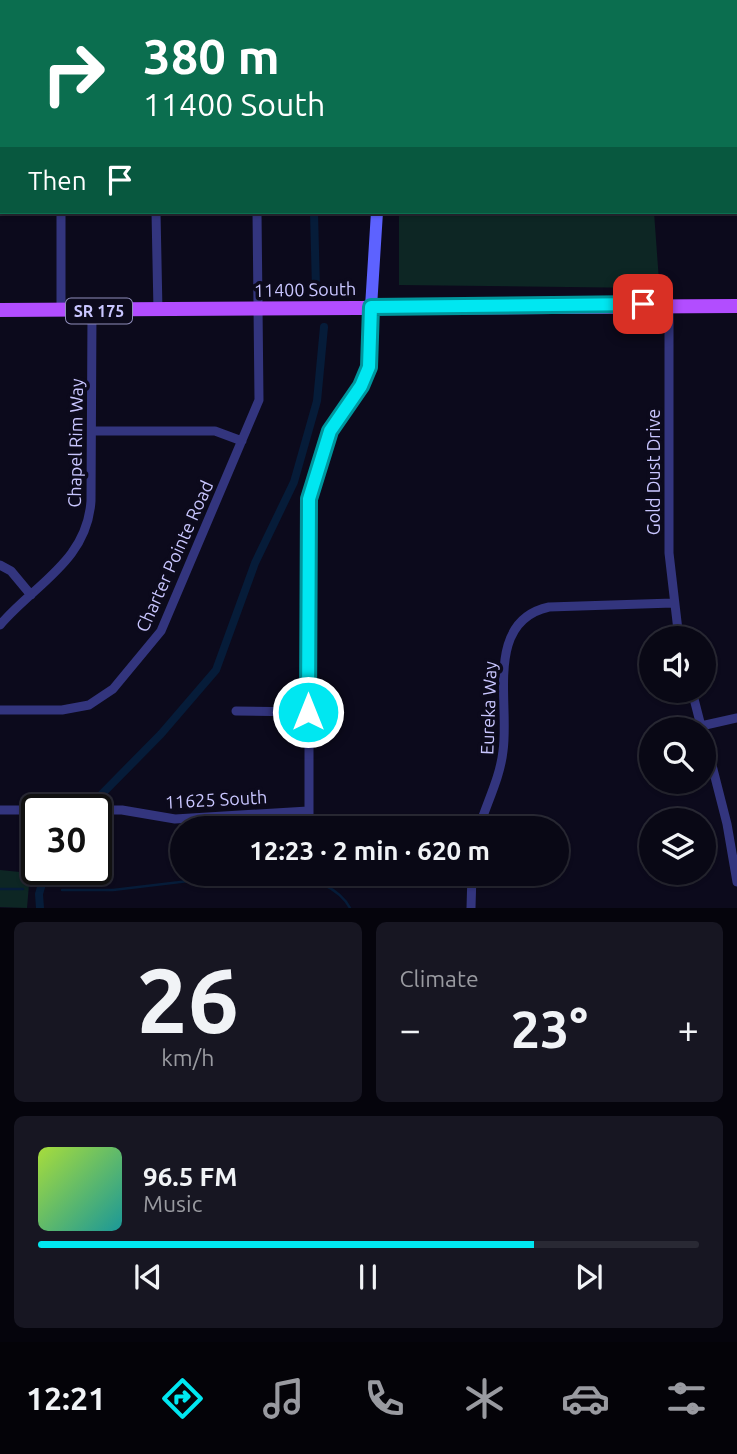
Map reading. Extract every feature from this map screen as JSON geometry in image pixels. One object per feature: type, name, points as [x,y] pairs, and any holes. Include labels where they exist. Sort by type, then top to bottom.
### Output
[{"type":"main road","name":"11400 South","points":[[0,310],[158,311],[670,304],[737,306]]},
{"type":"street","points":[[61,214],[61,311]]},
{"type":"street","points":[[156,214],[158,311]]},
{"type":"street","name":"Charter Pointe Road","points":[[0,710],[71,710],[97,701],[120,682],[161,631],[260,393],[257,214]]},
{"type":"street","points":[[308,816],[309,499],[330,431],[361,386],[369,367],[377,214]]},
{"type":"street","name":"Gold Dust Drive","points":[[670,304],[669,553],[677,626]]},
{"type":"street","name":"Chapel Rim Way","points":[[0,625],[66,562],[85,533],[91,501],[92,311]]},
{"type":"street","points":[[92,431],[215,431],[242,441]]},
{"type":"street","points":[[0,565],[11,571],[31,595]]},
{"type":"street","name":"Eureka Way","points":[[483,816],[502,759],[506,648],[517,624],[531,613],[549,607],[673,603]]},
{"type":"street","points":[[236,710],[308,712]]},
{"type":"street","points":[[716,725],[737,718]]},
{"type":"street","points":[[716,783],[727,824],[737,882]]},
{"type":"street","name":"11625 South","points":[[0,810],[122,810],[175,819],[308,811]]},
{"type":"street","points":[[471,908],[472,886]]},
{"type":"green space","points":[[399,214],[654,214],[659,281],[657,286],[399,285]]},
{"type":"green space","points":[[0,870],[21,872],[21,885],[29,885],[27,908],[0,907]]},
{"type":"waterway","points":[[314,214],[316,289]]},
{"type":"waterway","points":[[102,794],[161,734],[216,670],[255,563],[294,482],[317,401],[324,327]]},
{"type":"waterway","points":[[62,890],[113,890],[170,883]]},
{"type":"waterway","points":[[40,908],[42,885]]},
{"type":"waterway","points":[[326,886],[337,893],[350,908]]},
{"type":"waterway","points":[[0,889],[23,889]]},
{"type":"route","points":[[308,712],[309,499],[317,465],[330,431],[361,386],[369,367],[372,347],[371,307],[643,304]]}]
